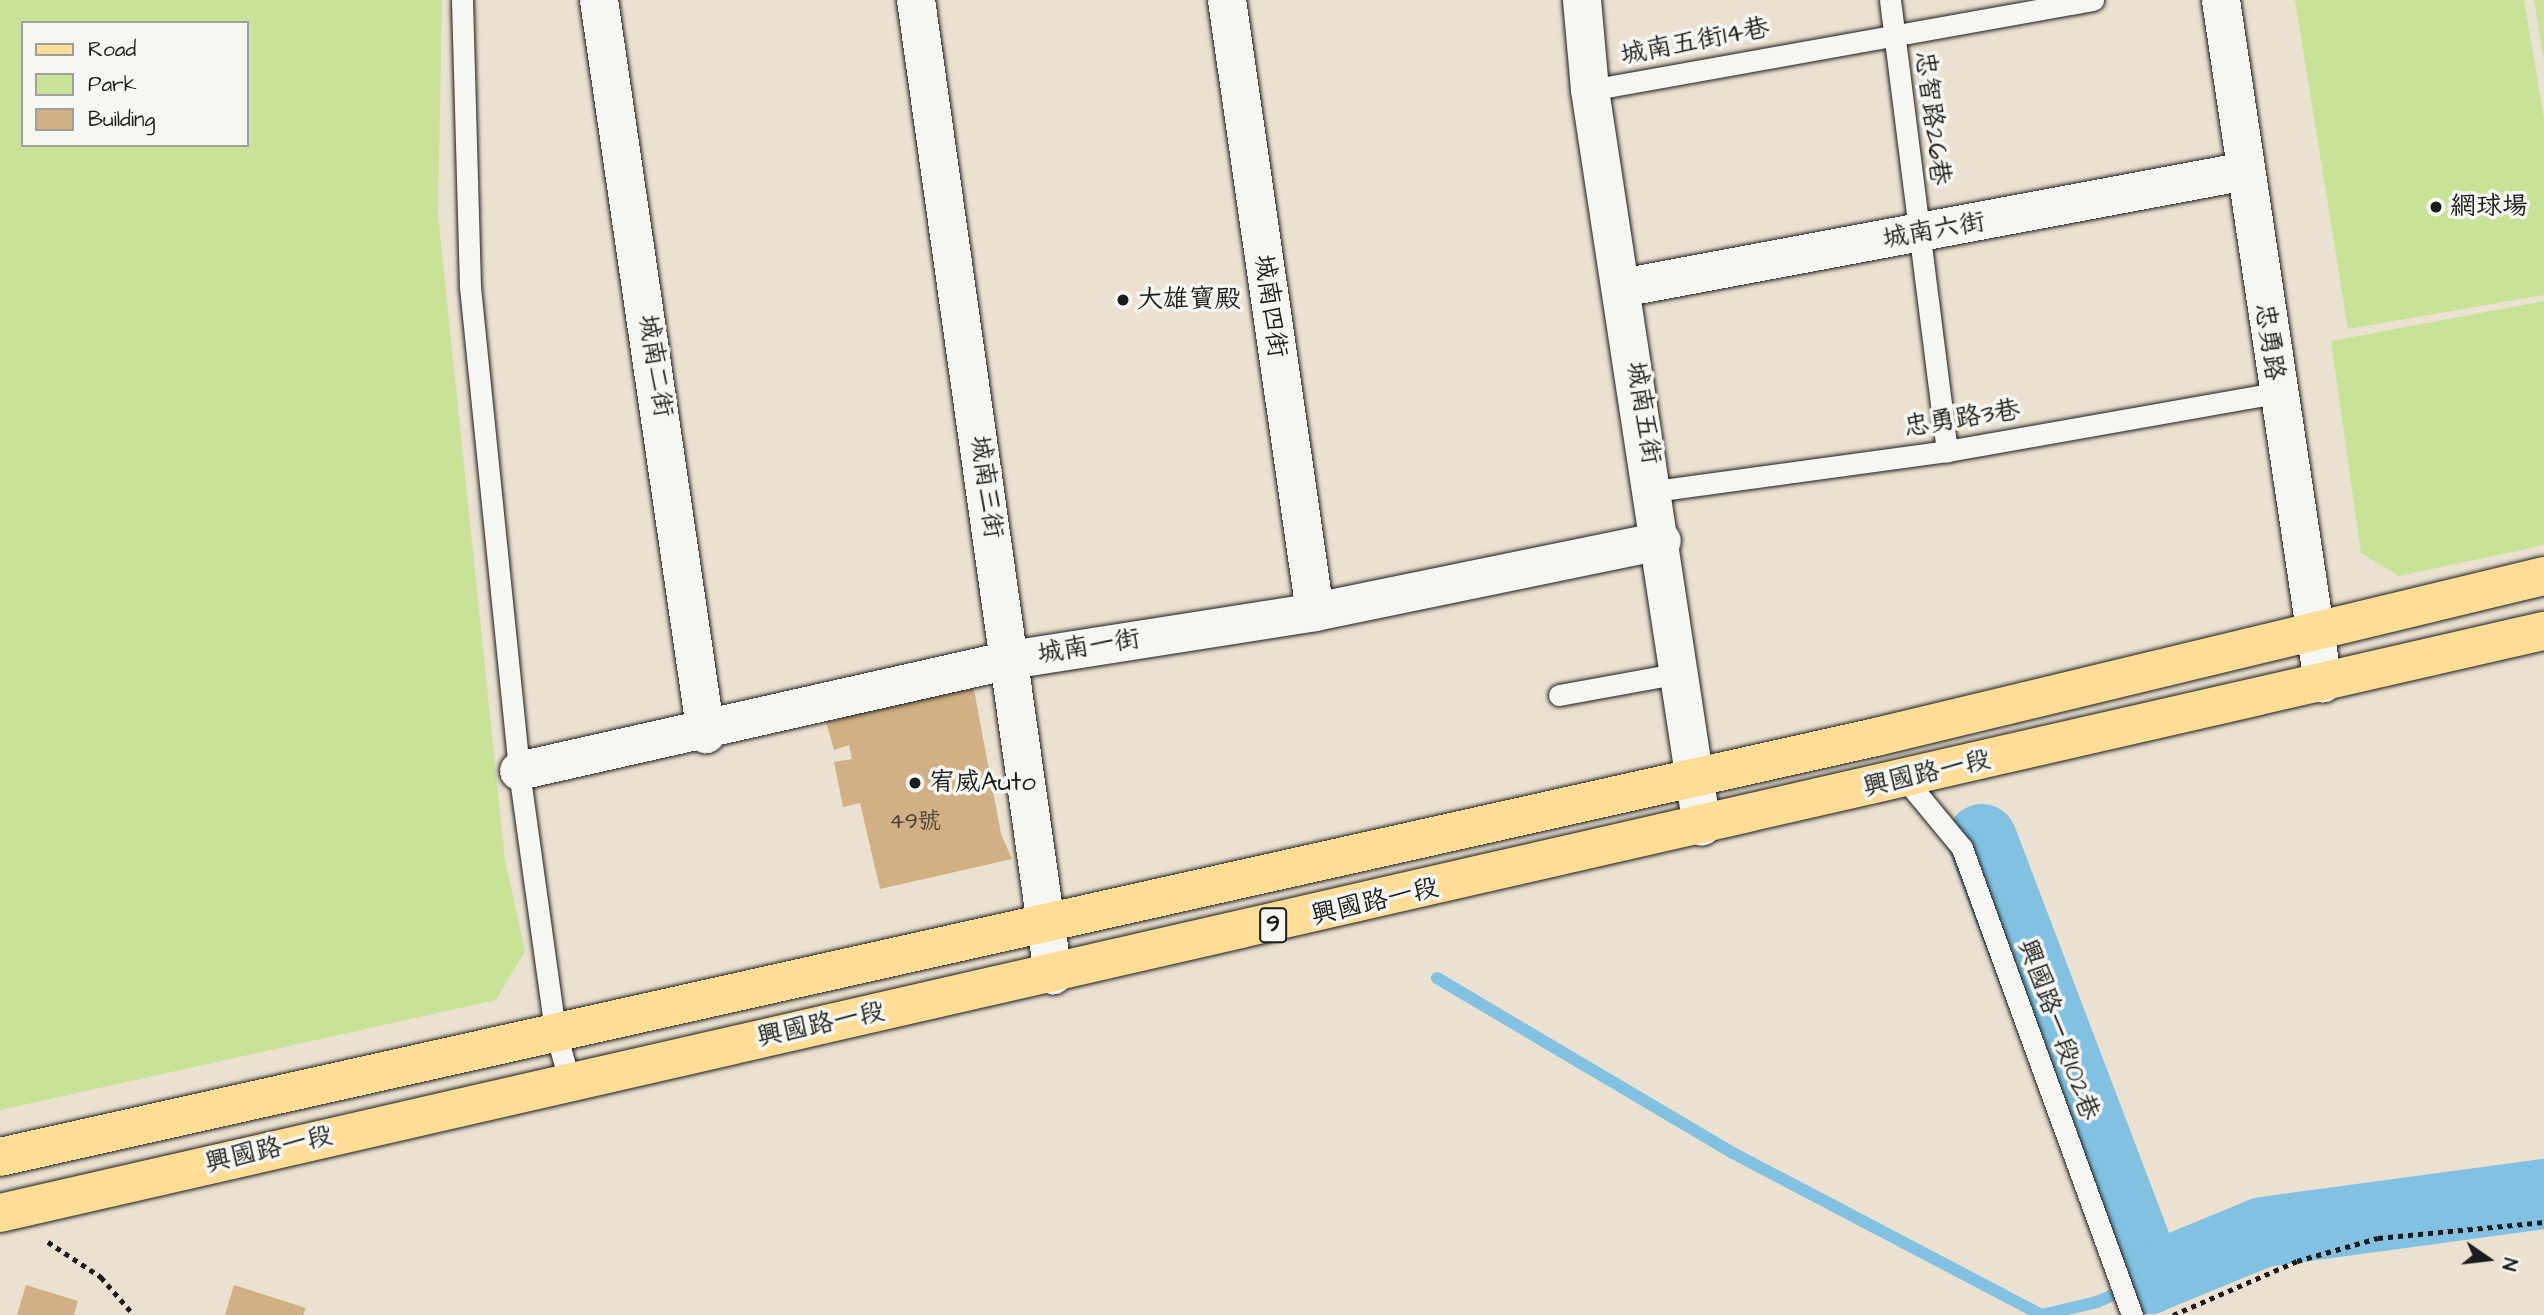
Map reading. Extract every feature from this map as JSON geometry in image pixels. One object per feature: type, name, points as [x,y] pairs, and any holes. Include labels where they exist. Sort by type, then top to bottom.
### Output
[{"type":"main road","name":"興國路一段","points":[[0,1157],[555,1030],[1695,778],[2544,576]]},
{"type":"main road","name":"興國路一段","points":[[2,1213],[569,1079],[1053,975],[2544,631]]},
{"type":"street","name":"城南二街","points":[[599,0],[706,734]]},
{"type":"street","name":"城南三街","points":[[916,0],[1010,660],[1042,922],[1053,975]]},
{"type":"street","name":"城南四街","points":[[1227,0],[1315,612]]},
{"type":"street","name":"城南五街","points":[[1582,0],[1590,90],[1656,491],[1702,827]]},
{"type":"street","name":"忠勇路","points":[[2221,0],[2276,393],[2323,683]]},
{"type":"street","name":"城南六街","points":[[1622,288],[1919,234],[2246,170]]},
{"type":"street","name":"城南一街","points":[[519,771],[706,734],[1010,660],[1315,612],[1662,541]]},
{"type":"lane","points":[[462,0],[470,287],[519,771],[555,1030],[569,1079]]},
{"type":"lane","name":"忠智路26巷","points":[[1890,0],[1947,452]]},
{"type":"lane","name":"城南五街14巷","points":[[1590,90],[1893,32],[2093,0]]},
{"type":"lane","name":"忠勇路3巷","points":[[1656,491],[1947,452],[2276,393]]},
{"type":"lane","points":[[1559,695],[1680,673]]},
{"type":"lane","name":"興國路一段102巷","points":[[1905,779],[1962,848],[2132,1315]]},
{"type":"path","points":[[2,1213],[101,1277],[134,1315]]},
{"type":"path","points":[[2173,1315],[2297,1261],[2378,1238],[2544,1222]]},
{"type":"green space","points":[[0,0],[442,0],[438,215],[505,860],[525,951],[496,1000],[0,1110]]},
{"type":"green space","name":"網球場","points":[[2295,0],[2524,0],[2544,119],[2544,295],[2348,329]]},
{"type":"green space","points":[[2534,0],[2544,0],[2544,61]]},
{"type":"green space","points":[[2544,301],[2544,545],[2399,576],[2361,553],[2331,341]]},
{"type":"building","name":"宥威Auto","points":[[971,674],[1001,834],[1012,859],[880,889],[860,803],[843,807],[834,762],[852,759],[849,745],[834,750],[826,722],[841,719],[837,703]]},
{"type":"building","points":[[26,1285],[78,1301],[74,1315],[17,1315]]},
{"type":"building","points":[[234,1285],[306,1308],[303,1315],[225,1315]]},
{"type":"waterway","points":[[1982,839],[2149,1279],[2263,1232],[2544,1194]]},
{"type":"waterway","points":[[1437,978],[1733,1153],[2041,1315]]},
{"type":"waterway","points":[[2042,1315],[2097,1302],[2149,1279]]},
{"type":"place","name":"網球場","points":[[2436,207]]},
{"type":"place","name":"大雄寶殿","points":[[1123,300]]},
{"type":"place","name":"宥威Auto","points":[[915,783]]}]
